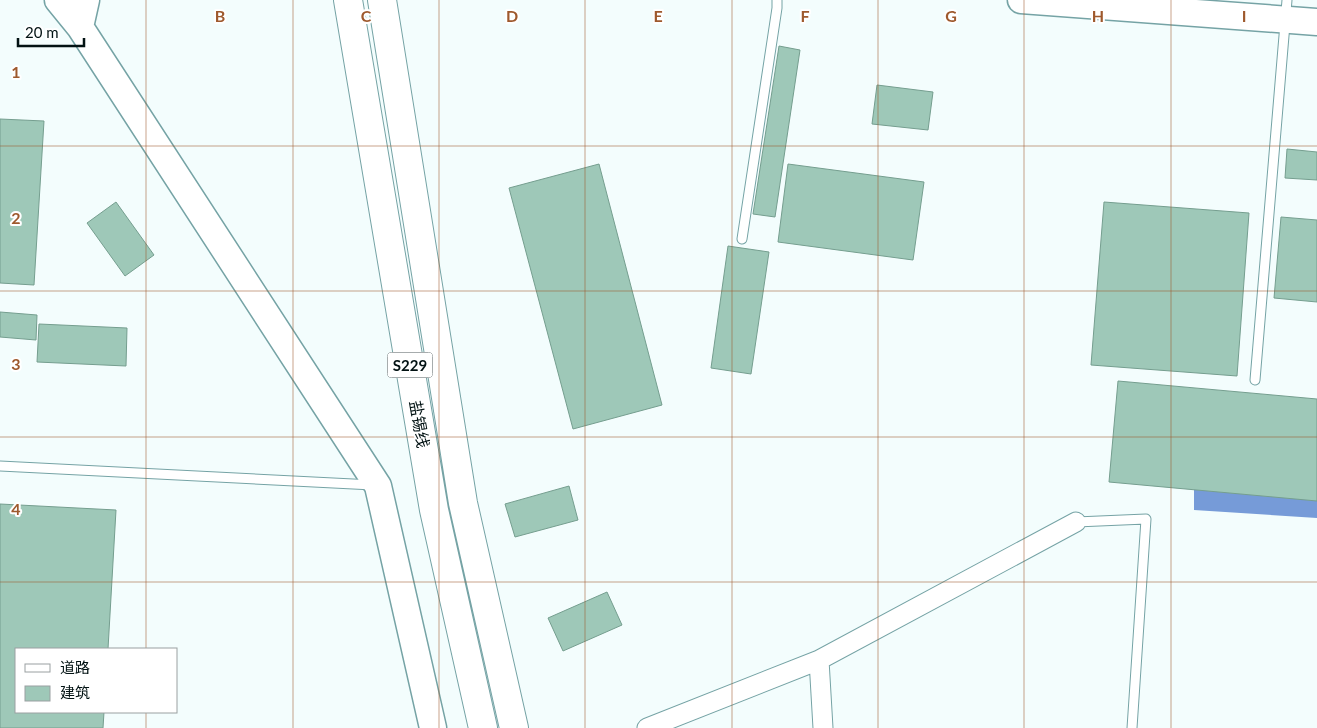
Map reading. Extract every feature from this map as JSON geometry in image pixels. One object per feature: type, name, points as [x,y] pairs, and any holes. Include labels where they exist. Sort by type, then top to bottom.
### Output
[{"type":"main road","name":"盐锡线","points":[[348,0],[434,510],[483,728]]},
{"type":"main road","name":"盐锡线","points":[[382,0],[463,503],[514,728]]},
{"type":"street","points":[[58,0],[80,27],[378,486],[433,728]]},
{"type":"street","points":[[80,27],[86,0]]},
{"type":"street","points":[[1021,0],[1285,10],[1317,22]]},
{"type":"street","points":[[647,728],[819,660],[1076,522]]},
{"type":"street","points":[[819,660],[823,728]]},
{"type":"lane","points":[[742,239],[777,0]]},
{"type":"lane","points":[[1255,380],[1285,10]]},
{"type":"lane","points":[[0,466],[378,486]]},
{"type":"lane","points":[[1076,522],[1146,519],[1132,728]]},
{"type":"water","points":[[1194,489],[1317,499],[1317,518],[1194,510]]},
{"type":"building","points":[[779,46],[800,50],[775,217],[753,214]]},
{"type":"building","points":[[877,85],[933,92],[928,130],[872,124]]},
{"type":"building","points":[[0,119],[44,121],[34,285],[0,283]]},
{"type":"building","points":[[1287,149],[1317,152],[1317,180],[1285,178]]},
{"type":"building","points":[[599,164],[662,405],[573,429],[509,188]]},
{"type":"building","points":[[788,164],[924,182],[913,260],[778,242]]},
{"type":"building","points":[[116,202],[154,255],[125,276],[87,223]]},
{"type":"building","points":[[1104,202],[1249,213],[1237,376],[1091,365]]},
{"type":"building","points":[[1281,217],[1317,220],[1317,302],[1274,298]]},
{"type":"building","points":[[728,246],[769,252],[751,374],[711,368]]},
{"type":"building","points":[[0,312],[37,315],[36,340],[0,337]]},
{"type":"building","points":[[39,324],[127,328],[126,366],[37,362]]},
{"type":"building","points":[[1118,381],[1317,399],[1317,501],[1109,482]]},
{"type":"building","points":[[569,486],[578,520],[515,537],[505,504]]},
{"type":"building","points":[[0,504],[116,510],[108,648],[15,648],[15,713],[104,713],[103,728],[0,728]]},
{"type":"building","points":[[607,592],[622,625],[563,651],[548,618]]}]
